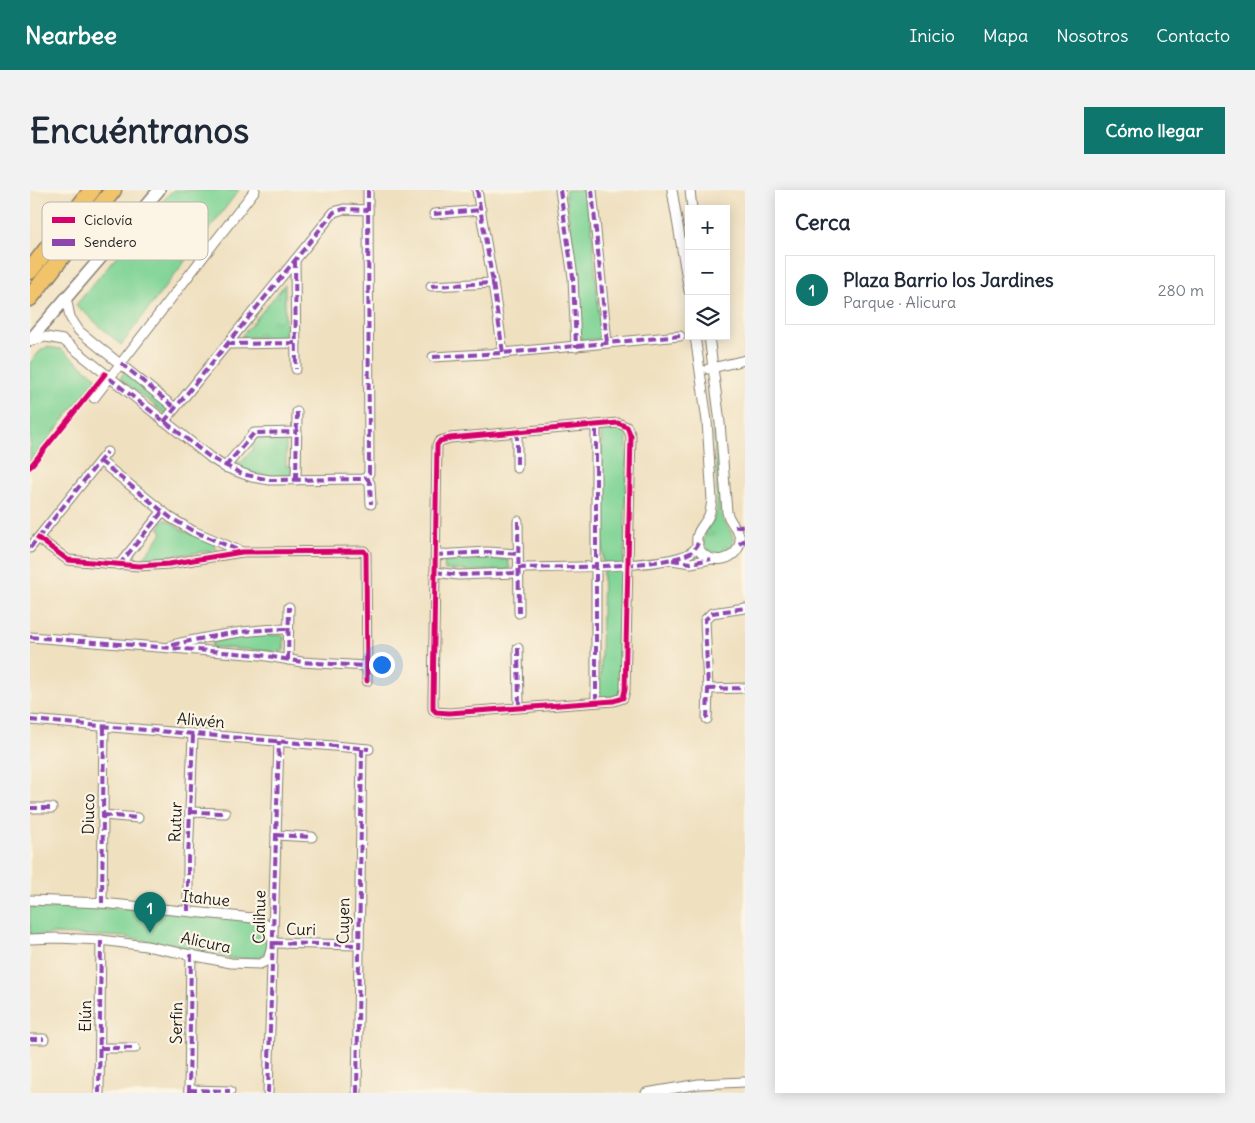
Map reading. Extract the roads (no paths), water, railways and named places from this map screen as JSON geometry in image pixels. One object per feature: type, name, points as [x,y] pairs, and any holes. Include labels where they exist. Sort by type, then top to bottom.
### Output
[{"type":"highway","points":[[83,202],[92,190]]},
{"type":"highway","points":[[104,202],[113,190]]},
{"type":"highway","points":[[30,271],[42,255]]},
{"type":"highway","points":[[30,298],[59,260]]},
{"type":"street","points":[[149,202],[159,190]]},
{"type":"street","points":[[208,251],[255,190]]},
{"type":"street","points":[[368,190],[369,473],[367,477],[370,484],[371,504]]},
{"type":"street","points":[[477,190],[503,353]]},
{"type":"street","points":[[560,190],[573,277],[576,347]]},
{"type":"street","points":[[592,190],[607,343]]},
{"type":"street","points":[[672,190],[685,267]]},
{"type":"street","points":[[690,190],[692,205]]},
{"type":"street","points":[[675,207],[685,210]]},
{"type":"street","points":[[164,422],[336,210],[368,210]]},
{"type":"street","points":[[434,214],[481,210]]},
{"type":"street","points":[[30,340],[98,260]]},
{"type":"street","points":[[94,398],[201,260]]},
{"type":"street","points":[[295,260],[296,369]]},
{"type":"street","points":[[431,286],[493,283]]},
{"type":"street","points":[[66,297],[68,311],[74,326],[176,408]]},
{"type":"street","points":[[433,357],[576,347],[680,336]]},
{"type":"street","points":[[30,340],[46,337],[63,340],[211,458],[225,467],[242,474],[262,480],[363,479],[367,477]]},
{"type":"street","points":[[696,340],[707,421],[712,500],[710,512],[698,533],[698,543],[702,553],[712,559]]},
{"type":"street","points":[[435,572],[458,575],[670,560],[691,563],[728,558],[742,542],[726,512],[723,449],[710,340]]},
{"type":"street","points":[[227,344],[296,344]]},
{"type":"street","points":[[700,370],[745,360]]},
{"type":"street","points":[[296,480],[297,412]]},
{"type":"street","points":[[621,424],[627,427],[630,433],[624,695],[620,700],[449,713],[436,712],[433,708],[437,445],[440,441],[450,438],[596,425],[621,424]]},
{"type":"street","points":[[596,425],[596,702]]},
{"type":"street","points":[[225,467],[254,434],[297,432]]},
{"type":"street","points":[[517,432],[517,468]]},
{"type":"street","points":[[30,548],[107,452]]},
{"type":"street","points":[[100,461],[162,512],[193,531],[242,552]]},
{"type":"street","points":[[119,565],[162,512]]},
{"type":"street","points":[[518,521],[519,613]]},
{"type":"street","points":[[735,527],[745,525]]},
{"type":"street","points":[[38,538],[68,560],[119,565],[148,566],[168,564],[242,552],[365,552],[366,681]]},
{"type":"street","points":[[670,560],[691,552],[698,543]]},
{"type":"street","points":[[436,556],[487,552],[518,554]]},
{"type":"street","points":[[288,660],[289,607]]},
{"type":"street","points":[[707,719],[706,618],[716,612],[745,608]]},
{"type":"street","points":[[162,647],[233,633],[288,629]]},
{"type":"street","points":[[30,637],[261,655],[288,660],[366,666]]},
{"type":"street","points":[[518,648],[519,707]]},
{"type":"street","points":[[708,688],[745,688]]},
{"type":"street","name":"Aliwén","points":[[30,720],[365,749]]},
{"type":"street","name":"Diuco","points":[[102,902],[104,726]]},
{"type":"street","name":"Rutur","points":[[188,911],[193,735]]},
{"type":"street","name":"Calihue","points":[[268,1093],[279,741]]},
{"type":"street","name":"Cuyen","points":[[357,1093],[358,945],[365,749]]},
{"type":"street","points":[[30,808],[52,808]]},
{"type":"street","points":[[190,812],[225,812]]},
{"type":"street","points":[[103,815],[138,818]]},
{"type":"street","points":[[276,835],[312,837]]},
{"type":"street","name":"Itahue","points":[[30,900],[102,902],[245,917],[261,921],[269,926],[274,943]]},
{"type":"street","name":"Alicura","points":[[30,939],[102,940],[191,954],[231,964],[260,964],[268,960],[274,943]]},
{"type":"street","name":"Elún","points":[[99,1093],[102,940]]},
{"type":"street","name":"Curi","points":[[274,943],[358,945]]},
{"type":"street","name":"Serfin","points":[[189,1092],[191,954]]},
{"type":"street","points":[[30,1039],[44,1040]]},
{"type":"street","points":[[100,1048],[135,1048]]},
{"type":"street","points":[[646,1093],[699,1084],[745,1082]]},
{"type":"street","points":[[189,1092],[230,1091]]},
{"type":"place","name":"Plaza Barrio los Jardines","points":[[150,933]]}]
